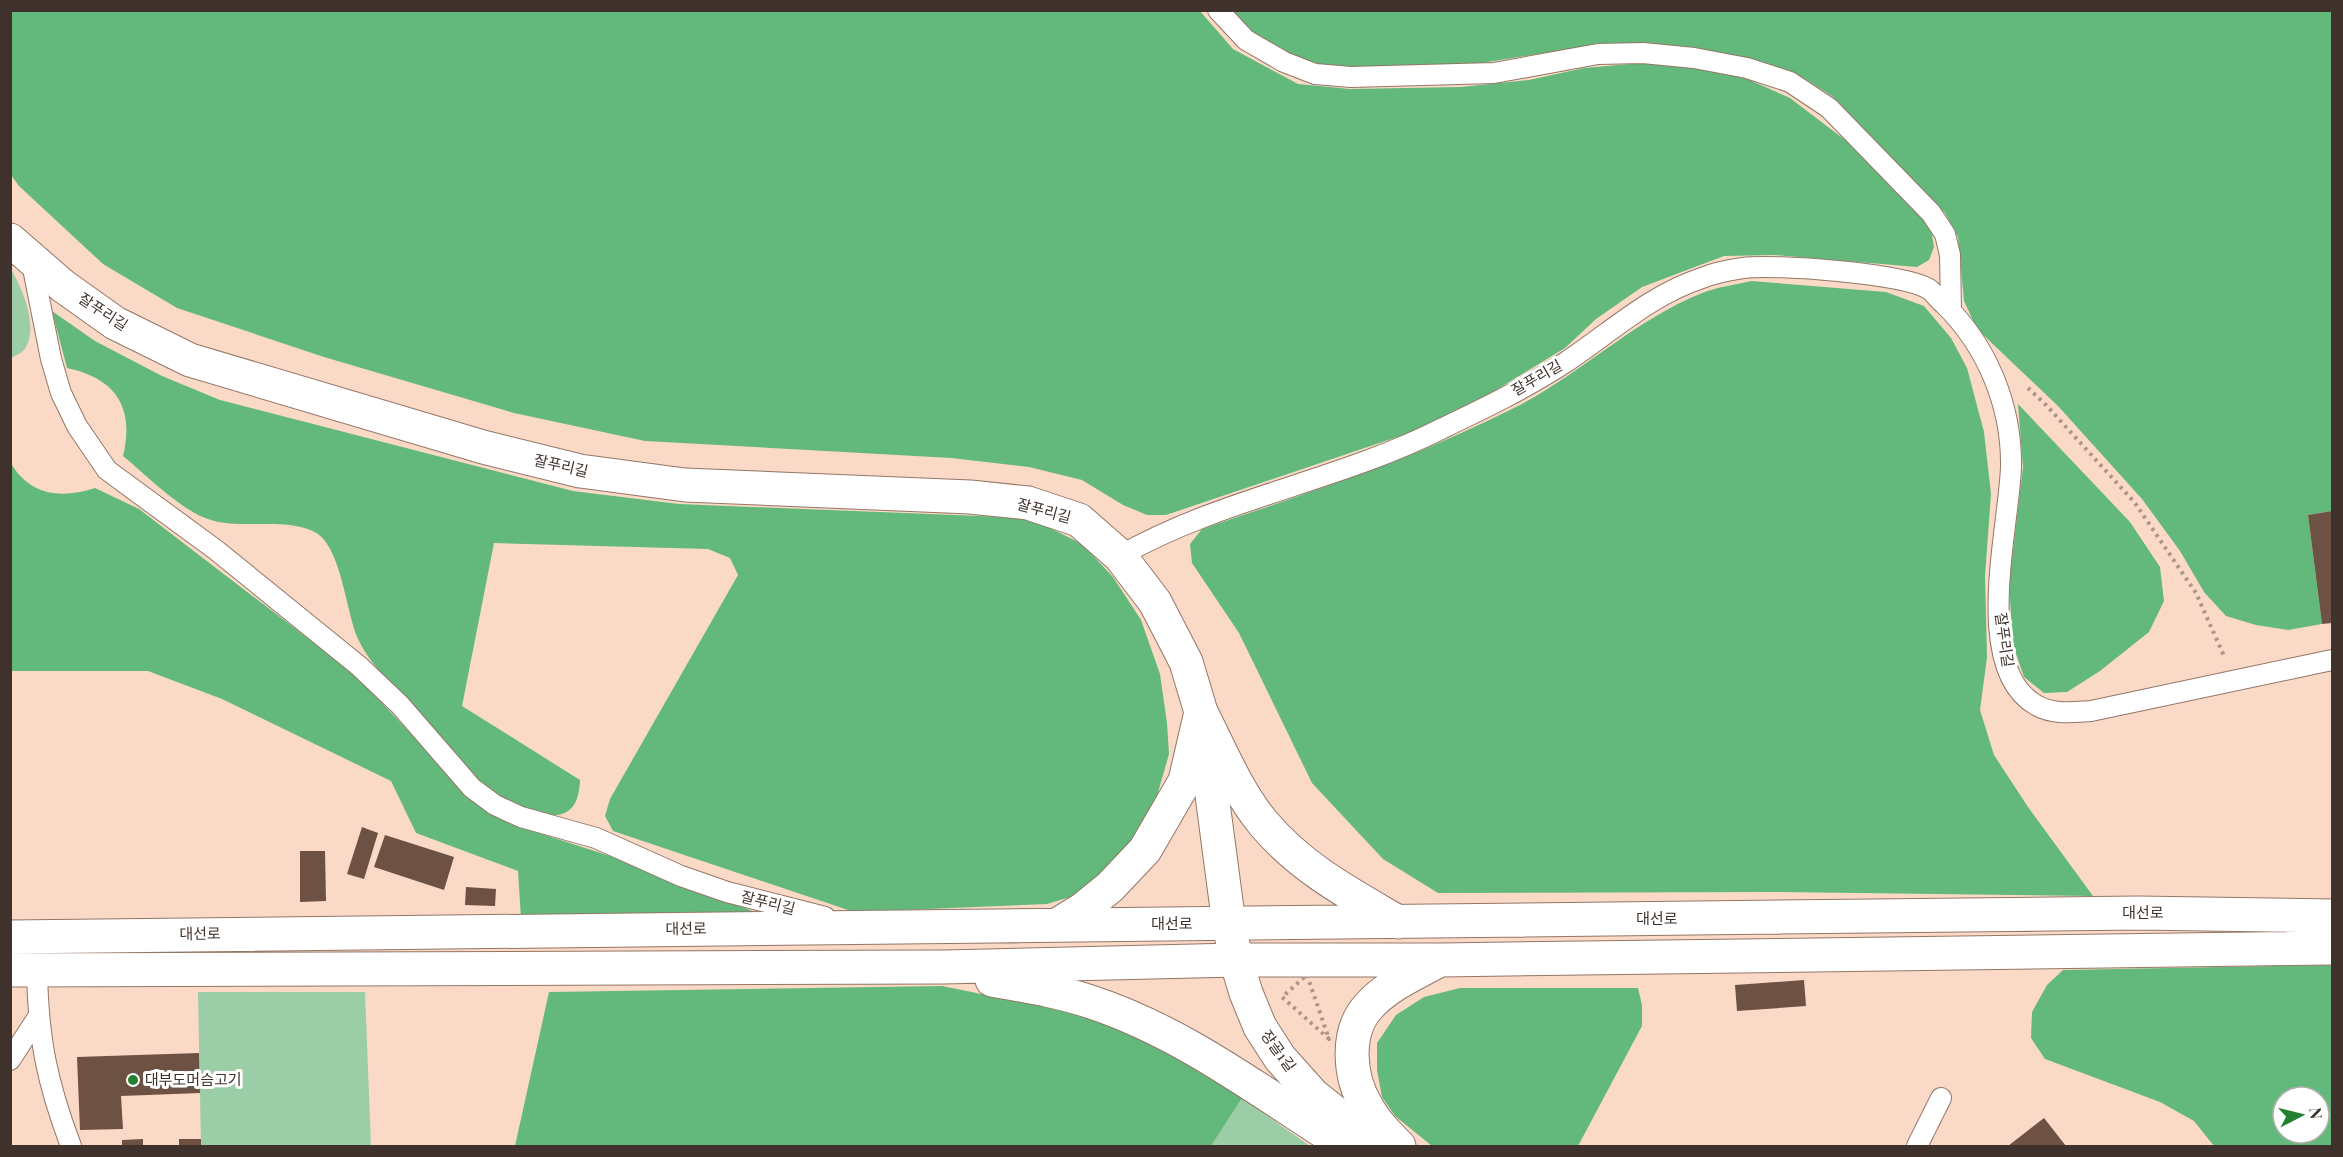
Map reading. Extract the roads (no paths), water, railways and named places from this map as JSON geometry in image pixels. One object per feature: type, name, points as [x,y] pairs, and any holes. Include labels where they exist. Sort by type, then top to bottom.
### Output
[{"type":"street","name":"잘푸리길","points":[[20,249],[63,286],[115,323],[190,360],[483,447],[580,471],[685,484],[970,497],[1028,503],[1079,520],[1120,556],[1155,602],[1186,662],[1201,711],[1229,924]]},
{"type":"street","points":[[1201,711],[1232,775],[1263,823],[1292,853],[1330,883],[1398,922]]},
{"type":"street","points":[[1057,925],[1083,909],[1110,887],[1145,850],[1185,781],[1201,711]]},
{"type":"street","name":"대선로","points":[[10,937],[2138,913],[2332,916]]},
{"type":"street","name":"장골1길","points":[[1229,924],[1236,960],[1246,993],[1260,1027],[1280,1058],[1313,1095],[1377,1146]]},
{"type":"street","points":[[24,970],[944,967],[1236,960],[1440,960],[2332,948]]},
{"type":"street","points":[[1399,1146],[1384,1132],[1365,1105],[1354,1074],[1352,1052],[1354,1027],[1369,1006],[1397,984],[1440,960]]},
{"type":"street","points":[[944,967],[1091,1002],[1162,1032],[1203,1053],[1346,1146]]},
{"type":"lane","points":[[1218,10],[1246,40],[1284,63],[1315,74],[1351,77],[1494,73],[1598,54],[1643,53],[1694,58],[1747,68],[1790,82],[1829,108],[1931,213],[1945,234],[1950,255],[1951,311]]},
{"type":"lane","name":"잘푸리길","points":[[20,249],[61,393],[77,426],[107,470],[216,550],[358,666],[400,705],[472,788],[495,805],[521,817],[596,838],[681,876],[727,892],[863,927]]},
{"type":"lane","name":"잘푸리길","points":[[1120,556],[1176,526],[1360,464],[1439,430],[1564,363],[1664,293],[1703,277],[1742,268],[1784,267],[1900,280],[1929,289],[1951,311],[1974,340],[1995,380],[2006,422],[2011,466],[1998,580],[2001,635],[2007,669],[2019,692],[2038,707],[2063,713],[2091,711],[2332,660]]},
{"type":"lane","points":[[24,970],[38,1017],[45,1068],[71,1146]]},
{"type":"lane","points":[[10,1060],[38,1017]]},
{"type":"lane","points":[[1917,1146],[1941,1098]]},
{"type":"place","name":"대부도머슴고기","points":[[133,1080]]}]
